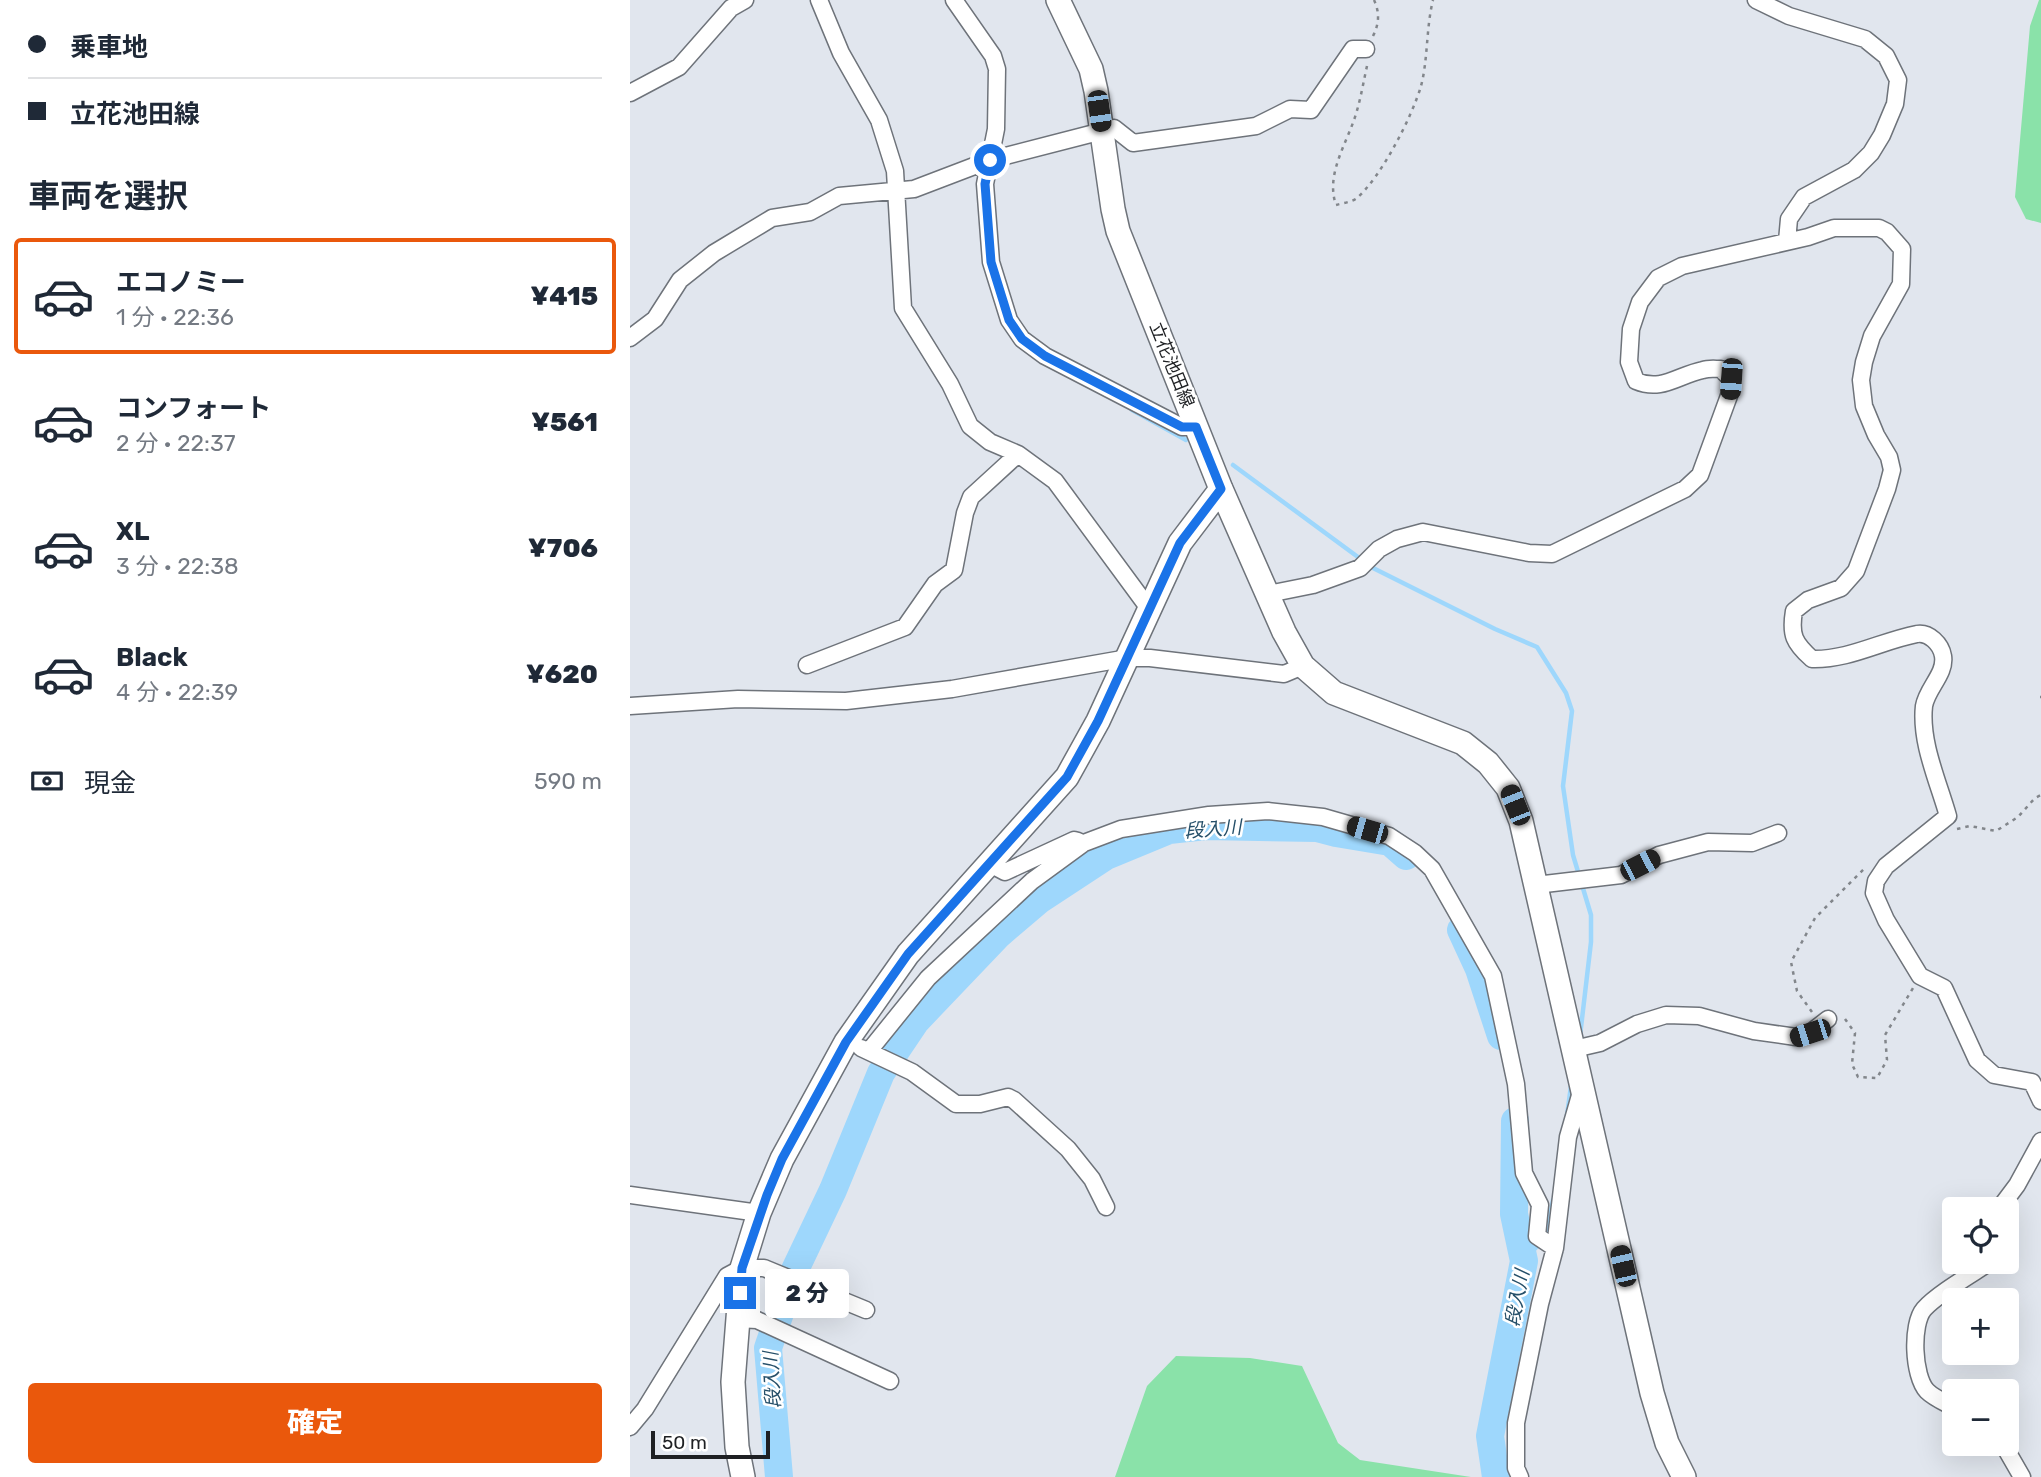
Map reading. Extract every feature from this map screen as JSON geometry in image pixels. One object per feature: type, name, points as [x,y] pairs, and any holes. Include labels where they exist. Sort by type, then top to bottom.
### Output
[{"type":"main road","name":"立花池田線","points":[[1058,0],[1091,69],[1118,231],[1221,489],[1284,632],[1303,666],[1335,694],[1463,743],[1488,763],[1508,788],[1521,821],[1652,1393],[1667,1443],[1684,1477]]},
{"type":"main road","points":[[743,1477],[737,1447],[733,1382],[742,1268],[759,1213],[782,1159],[846,1042],[908,954],[1067,777],[1098,721],[1180,543],[1221,489]]},
{"type":"street","points":[[630,93],[679,67],[732,8],[745,0]]},
{"type":"street","points":[[819,0],[841,52],[879,120],[895,171],[903,308],[950,384],[970,426],[990,442],[1017,454],[1055,481],[1150,610]]},
{"type":"street","points":[[954,0],[993,56],[997,69],[996,129],[985,184],[991,262],[1009,320],[1022,339],[1045,356],[1182,427],[1196,427]]},
{"type":"street","points":[[1756,0],[1789,16],[1865,39],[1886,57],[1898,80],[1895,104],[1871,153],[1854,170],[1804,197],[1789,219],[1787,241]]},
{"type":"street","points":[[630,338],[655,319],[680,280],[714,253],[772,218],[810,212],[839,196],[914,189],[990,160],[1101,130],[1114,128],[1133,143],[1256,126],[1290,108],[1311,110],[1353,49],[1366,48]]},
{"type":"street","points":[[1268,594],[1313,585],[1360,569],[1379,550],[1397,539],[1423,532],[1529,553],[1552,554],[1685,489],[1700,475],[1730,393],[1731,379],[1721,369],[1704,369],[1663,385],[1646,385],[1636,381],[1629,362],[1632,329],[1640,302],[1658,278],[1682,266],[1834,228],[1879,228],[1887,232],[1902,248],[1901,284],[1872,336],[1861,380],[1864,406],[1889,457],[1892,470],[1856,571],[1841,588],[1808,600],[1794,611],[1791,627],[1798,646],[1812,659],[1855,653],[1920,633],[1932,638],[1942,653],[1942,667],[1925,702],[1923,729],[1948,816],[1886,866],[1876,881],[1874,893],[1886,920],[1920,976],[1944,988],[1977,1060],[1994,1075],[2022,1078],[2032,1082],[2041,1101]]},
{"type":"street","points":[[807,665],[905,627],[935,584],[954,570],[971,497],[1017,454]]},
{"type":"street","points":[[630,706],[738,699],[846,701],[952,689],[1128,658],[1150,658],[1284,674],[1303,666]]},
{"type":"street","points":[[869,1051],[928,978],[1032,881],[1084,843],[1121,829],[1174,819],[1268,811],[1323,817],[1390,836],[1432,869],[1493,976],[1516,1084],[1524,1174],[1540,1205],[1537,1236],[1555,1248]]},
{"type":"street","points":[[1536,885],[1621,875],[1659,855],[1707,842],[1752,843],[1779,833]]},
{"type":"street","points":[[988,863],[1005,872],[1074,840],[1084,843]]},
{"type":"street","points":[[1574,1049],[1600,1043],[1637,1024],[1666,1015],[1699,1016],[1754,1031],[1796,1037],[1810,1033],[1828,1019]]},
{"type":"street","points":[[846,1042],[912,1072],[956,1104],[980,1104],[1008,1097],[1014,1100],[1068,1149],[1092,1179],[1106,1207]]},
{"type":"street","points":[[1520,1477],[1516,1468],[1516,1423],[1539,1304],[1555,1248],[1567,1137],[1582,1088]]},
{"type":"street","points":[[2008,1197],[2041,1141]]},
{"type":"street","points":[[630,1195],[759,1213]]},
{"type":"street","points":[[630,1427],[645,1409],[727,1276],[742,1268],[764,1268],[866,1310]]},
{"type":"street","points":[[1942,1400],[1927,1391],[1922,1381],[1917,1363],[1916,1328],[1926,1307],[1973,1274]]},
{"type":"street","points":[[737,1319],[757,1320],[890,1381]]},
{"type":"street","points":[[2010,1456],[2022,1477]]},
{"type":"path","points":[[1374,0],[1378,26],[1366,48],[1368,62],[1355,117],[1337,161],[1331,191],[1336,205],[1355,199],[1386,162],[1404,127],[1422,85],[1433,0]]},
{"type":"path","points":[[1828,1019],[1844,1018],[1855,1033],[1852,1064],[1858,1077],[1877,1078],[1887,1060],[1885,1035],[1920,976]]},
{"type":"green space","points":[[2039,0],[2041,223],[2026,219],[2015,197],[2030,26]]},
{"type":"green space","points":[[1176,1356],[1250,1358],[1302,1366],[1338,1443],[1360,1460],[1471,1477],[1115,1477],[1147,1386]]},
{"type":"waterway","points":[[1132,410],[1186,440]]},
{"type":"waterway","points":[[1233,465],[1362,560]]},
{"type":"waterway","points":[[1369,566],[1537,647],[1566,693],[1572,711],[1563,786],[1573,855],[1591,915],[1591,942],[1580,1036]]},
{"type":"waterway","name":"段入川","points":[[779,1477],[768,1348],[794,1272],[833,1190],[881,1073],[916,1021],[998,935],[1039,900],[1106,856],[1169,830],[1206,826],[1317,828],[1390,842],[1406,856]]},
{"type":"waterway","name":"段入川","points":[[1461,930],[1479,969],[1501,1036]]},
{"type":"waterway","points":[[1567,1115],[1571,1086]]},
{"type":"waterway","name":"段入川","points":[[1496,1477],[1490,1436],[1524,1261],[1514,1214],[1515,1121]]},
{"type":"waterway","points":[[1524,1261],[1547,1235],[1553,1200]]},
{"type":"route","points":[[740,1293],[742,1268],[759,1213],[782,1159],[846,1042],[908,954],[1067,777],[1098,721],[1180,543],[1221,489],[1196,427],[1182,427],[1045,356],[1022,339],[1009,320],[991,262],[985,184],[990,160]]}]
